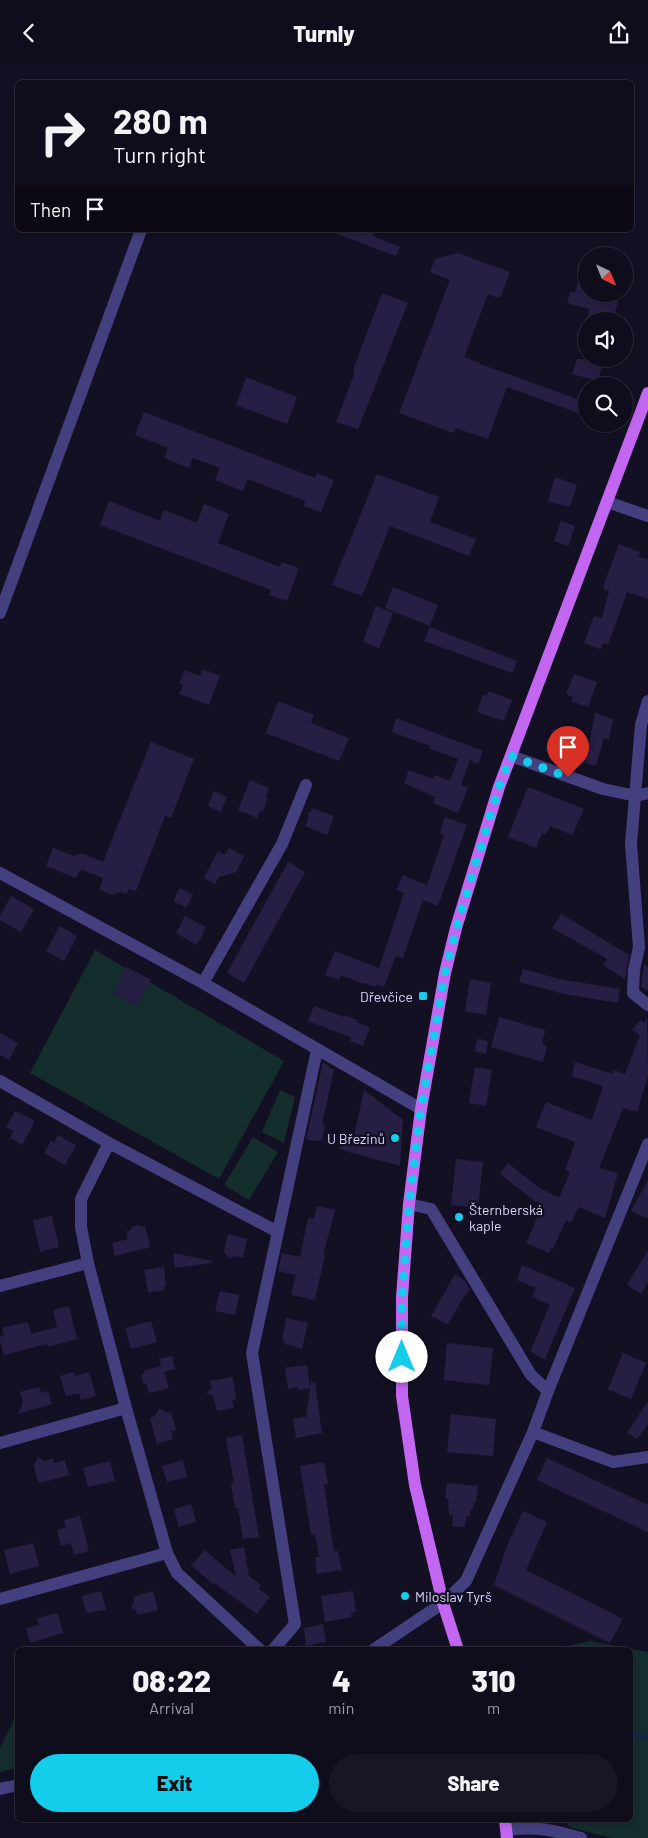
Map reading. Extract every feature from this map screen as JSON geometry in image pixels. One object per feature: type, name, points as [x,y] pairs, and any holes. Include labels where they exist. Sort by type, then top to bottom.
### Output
[{"type":"main road","points":[[457,1647],[443,1603],[415,1485],[402,1396],[402,1297],[409,1205],[421,1109],[445,973],[456,929],[499,787],[648,393]]},
{"type":"street","points":[[0,613],[140,232]]},
{"type":"street","points":[[607,502],[648,516]]},
{"type":"street","points":[[648,701],[641,725],[642,795],[631,844],[639,947],[634,970],[633,993],[648,1005]]},
{"type":"street","points":[[511,756],[603,789],[642,795]]},
{"type":"street","points":[[203,983],[282,844],[306,785]]},
{"type":"street","points":[[0,873],[203,983],[421,1109]]},
{"type":"street","points":[[276,1647],[295,1624],[252,1353],[317,1050]]},
{"type":"street","points":[[0,1081],[109,1143],[278,1232]]},
{"type":"street","points":[[109,1143],[81,1199],[81,1227],[88,1263],[126,1408],[167,1553],[177,1573],[257,1647]]},
{"type":"street","points":[[377,1647],[443,1603],[466,1581],[533,1432],[648,1144]]},
{"type":"street","points":[[409,1205],[431,1209],[531,1375],[548,1391]]},
{"type":"street","points":[[0,1286],[88,1263]]},
{"type":"street","points":[[0,1443],[126,1408]]},
{"type":"street","points":[[533,1432],[613,1462],[648,1457]]},
{"type":"street","points":[[0,1599],[167,1553]]},
{"type":"street","points":[[0,1789],[15,1786]]},
{"type":"street","points":[[506,1829],[546,1828],[581,1838]]},
{"type":"green space","points":[[95,950],[284,1061],[219,1179],[30,1073]]},
{"type":"green space","points":[[280,1090],[295,1097],[284,1143],[262,1132]]},
{"type":"green space","points":[[253,1137],[278,1152],[249,1200],[224,1185]]},
{"type":"green space","points":[[590,1641],[622,1647],[563,1647]]},
{"type":"green space","points":[[633,1649],[648,1652],[648,1838],[612,1838],[572,1828],[564,1822],[633,1822]]},
{"type":"green space","points":[[15,1718],[15,1768],[0,1772],[0,1748]]},
{"type":"building","points":[[332,232],[374,232],[373,236],[400,247],[396,256]]},
{"type":"building","points":[[458,253],[510,272],[500,298],[488,294],[464,357],[578,399],[578,413],[507,387],[488,439],[455,428],[453,433],[399,413],[450,280],[430,272],[435,259]]},
{"type":"building","points":[[578,281],[578,303],[618,303],[615,312],[589,312],[589,309],[567,303],[571,291],[575,293]]},
{"type":"building","points":[[382,293],[408,303],[358,429],[336,422]]},
{"type":"building","points":[[577,359],[578,367],[602,367],[599,377],[583,377],[572,374]]},
{"type":"building","points":[[246,377],[297,397],[287,424],[236,405]]},
{"type":"building","points":[[144,412],[315,478],[317,473],[334,480],[321,512],[304,506],[305,501],[248,479],[243,491],[215,480],[220,468],[193,458],[189,468],[164,458],[168,448],[135,435]]},
{"type":"building","points":[[377,474],[439,497],[430,522],[476,539],[469,556],[390,526],[362,596],[332,585]]},
{"type":"building","points":[[555,477],[577,485],[570,507],[548,501]]},
{"type":"building","points":[[109,501],[160,521],[164,510],[197,523],[204,504],[229,514],[218,543],[280,567],[281,562],[299,568],[287,601],[269,595],[271,590],[100,525]]},
{"type":"building","points":[[561,521],[575,526],[568,546],[554,541]]},
{"type":"building","points":[[619,544],[640,552],[638,556],[648,560],[648,599],[627,592],[608,645],[603,643],[601,649],[584,643],[594,616],[602,618],[609,591],[603,589],[604,584]]},
{"type":"building","points":[[393,587],[438,605],[430,626],[385,608]]},
{"type":"building","points":[[376,606],[393,613],[379,648],[363,642]]},
{"type":"building","points":[[430,627],[517,661],[512,673],[424,641]]},
{"type":"building","points":[[202,669],[220,676],[209,705],[179,694],[183,685],[179,684],[185,670],[200,676]]},
{"type":"building","points":[[574,674],[597,682],[588,707],[571,701],[573,697],[566,694]]},
{"type":"building","points":[[488,691],[512,700],[504,721],[477,712],[483,694],[487,696]]},
{"type":"building","points":[[278,701],[314,715],[311,723],[349,738],[339,761],[266,733]]},
{"type":"building","points":[[595,713],[613,719],[609,740],[604,738],[596,766],[545,751],[553,729],[567,733],[566,737],[589,745]]},
{"type":"building","points":[[396,718],[483,751],[478,764],[470,760],[461,785],[468,788],[458,813],[433,803],[435,797],[404,783],[409,770],[433,779],[435,775],[450,781],[458,759],[392,732]]},
{"type":"building","points":[[151,742],[194,759],[171,818],[165,816],[136,891],[129,889],[127,894],[120,892],[113,895],[99,890],[103,878],[80,870],[76,878],[46,866],[53,848],[73,856],[81,853],[103,862]]},
{"type":"building","points":[[250,780],[269,788],[263,812],[260,811],[257,818],[238,810]]},
{"type":"building","points":[[528,787],[584,809],[572,835],[550,826],[546,835],[542,833],[536,848],[508,837]]},
{"type":"building","points":[[214,791],[227,797],[221,812],[208,806]]},
{"type":"building","points":[[312,808],[334,816],[327,835],[305,826],[309,817],[307,813]]},
{"type":"building","points":[[445,817],[467,825],[438,906],[423,900],[403,958],[396,956],[384,987],[377,984],[376,987],[364,984],[341,975],[339,980],[325,975],[335,951],[379,968],[404,893],[396,890],[403,875],[427,885],[444,835],[440,833]]},
{"type":"building","points":[[229,848],[244,856],[236,872],[219,877],[215,884],[204,878],[218,851],[225,855]]},
{"type":"building","points":[[288,862],[305,872],[244,983],[227,973]]},
{"type":"building","points":[[180,888],[193,895],[186,908],[173,901]]},
{"type":"building","points":[[11,896],[34,909],[21,932],[0,920],[0,916]]},
{"type":"building","points":[[561,914],[629,955],[625,979],[603,965],[607,959],[552,928]]},
{"type":"building","points":[[185,916],[206,927],[197,945],[176,933]]},
{"type":"building","points":[[60,926],[77,936],[64,961],[46,951]]},
{"type":"building","points":[[644,964],[648,967],[648,990],[641,987]]},
{"type":"building","points":[[127,967],[151,980],[137,1007],[113,994]]},
{"type":"building","points":[[523,969],[559,979],[620,989],[618,1003],[560,993],[519,982]]},
{"type":"building","points":[[470,979],[491,983],[486,1015],[465,1011]]},
{"type":"building","points":[[314,1006],[357,1020],[356,1022],[370,1028],[363,1046],[350,1041],[352,1038],[308,1021]]},
{"type":"building","points":[[499,1017],[545,1030],[542,1044],[547,1046],[543,1062],[491,1047]]},
{"type":"building","points":[[647,1017],[648,1076],[637,1112],[623,1108],[599,1168],[618,1173],[605,1218],[579,1207],[571,1223],[566,1220],[553,1249],[551,1248],[549,1253],[526,1243],[543,1205],[532,1199],[500,1174],[508,1163],[538,1187],[559,1198],[570,1172],[565,1170],[575,1142],[536,1127],[546,1102],[592,1120],[603,1086],[572,1076],[575,1062],[613,1074],[614,1070],[625,1074],[640,1035],[632,1030],[640,1020],[645,1023]]},
{"type":"building","points":[[0,1033],[18,1043],[9,1060],[0,1055]]},
{"type":"building","points":[[477,1039],[488,1041],[486,1054],[475,1051]]},
{"type":"building","points":[[323,1062],[334,1070],[322,1124],[325,1125],[322,1141],[306,1140]]},
{"type":"building","points":[[475,1067],[492,1070],[486,1106],[469,1103]]},
{"type":"building","points":[[364,1090],[403,1120],[400,1166],[339,1149],[343,1138],[353,1141]]},
{"type":"building","points":[[15,1111],[35,1121],[22,1145],[10,1138],[14,1131],[6,1127]]},
{"type":"building","points":[[58,1135],[76,1145],[65,1165],[44,1153],[51,1141],[54,1143]]},
{"type":"building","points":[[456,1159],[483,1162],[478,1208],[451,1205]]},
{"type":"building","points":[[648,1180],[648,1219],[631,1211]]},
{"type":"building","points":[[317,1206],[335,1210],[323,1255],[325,1255],[315,1300],[291,1295],[296,1275],[278,1271],[282,1253],[300,1257],[308,1218],[314,1219]]},
{"type":"building","points":[[52,1216],[59,1247],[40,1252],[33,1220]]},
{"type":"building","points":[[138,1225],[141,1227],[145,1226],[150,1247],[115,1256],[112,1243],[128,1239],[126,1231],[130,1231],[132,1227]]},
{"type":"building","points":[[228,1234],[247,1239],[243,1258],[234,1256],[229,1259],[224,1251]]},
{"type":"building","points":[[648,1250],[648,1282],[641,1294],[627,1285]]},
{"type":"building","points":[[173,1253],[212,1261],[212,1263],[175,1268]]},
{"type":"building","points":[[522,1265],[575,1288],[545,1359],[530,1352],[550,1305],[532,1297],[536,1288],[517,1280]]},
{"type":"building","points":[[164,1267],[165,1290],[148,1292],[144,1270]]},
{"type":"building","points":[[455,1274],[465,1281],[470,1290],[463,1298],[448,1324],[431,1316]]},
{"type":"building","points":[[220,1291],[239,1295],[235,1315],[215,1311]]},
{"type":"building","points":[[69,1306],[77,1339],[48,1347],[47,1344],[4,1355],[0,1341],[0,1337],[4,1335],[2,1328],[28,1322],[31,1334],[57,1327],[53,1310]]},
{"type":"building","points":[[286,1318],[308,1323],[302,1349],[283,1343]]},
{"type":"building","points":[[151,1321],[157,1342],[131,1349],[125,1328]]},
{"type":"building","points":[[447,1343],[493,1348],[489,1385],[444,1380]]},
{"type":"building","points":[[623,1353],[646,1363],[631,1399],[608,1389]]},
{"type":"building","points":[[172,1356],[175,1369],[164,1372],[169,1388],[149,1393],[141,1376],[146,1370],[161,1366],[159,1359]]},
{"type":"building","points":[[307,1365],[310,1388],[298,1390],[297,1387],[288,1389],[285,1368]]},
{"type":"building","points":[[74,1372],[75,1376],[89,1372],[96,1396],[81,1400],[79,1393],[66,1396],[60,1376]]},
{"type":"building","points":[[233,1377],[236,1400],[232,1401],[234,1408],[217,1411],[213,1396],[206,1393],[212,1389],[210,1381]]},
{"type":"building","points":[[311,1382],[315,1382],[322,1433],[296,1438],[293,1419],[306,1417]]},
{"type":"building","points":[[39,1387],[41,1393],[48,1391],[52,1404],[17,1414],[23,1403],[20,1392]]},
{"type":"building","points":[[648,1401],[648,1424],[637,1439],[627,1433]]},
{"type":"building","points":[[159,1409],[167,1413],[171,1412],[176,1430],[171,1431],[173,1439],[157,1444],[150,1418],[155,1416]]},
{"type":"building","points":[[451,1414],[496,1419],[493,1456],[447,1452]]},
{"type":"building","points":[[242,1435],[259,1537],[243,1539],[238,1508],[235,1508],[231,1484],[234,1483],[226,1438]]},
{"type":"building","points":[[38,1457],[44,1461],[53,1458],[54,1463],[65,1460],[69,1475],[39,1483],[34,1465]]},
{"type":"building","points":[[547,1458],[648,1505],[648,1532],[537,1480]]},
{"type":"building","points":[[183,1460],[187,1477],[167,1482],[162,1466]]},
{"type":"building","points":[[110,1461],[115,1481],[88,1487],[83,1468]]},
{"type":"building","points":[[324,1462],[328,1484],[324,1485],[334,1552],[338,1551],[342,1570],[317,1574],[315,1557],[319,1557],[315,1534],[311,1534],[300,1466]]},
{"type":"building","points":[[447,1483],[478,1486],[476,1502],[474,1502],[473,1509],[470,1509],[470,1517],[466,1516],[465,1527],[452,1526],[453,1515],[449,1515],[448,1499],[445,1499]]},
{"type":"building","points":[[191,1504],[196,1522],[179,1527],[174,1509]]},
{"type":"building","points":[[523,1511],[547,1522],[526,1570],[623,1619],[610,1643],[494,1585],[505,1551]]},
{"type":"building","points":[[80,1516],[89,1551],[74,1555],[71,1543],[61,1546],[57,1530],[66,1527],[64,1520]]},
{"type":"building","points":[[33,1543],[39,1566],[10,1574],[4,1550]]},
{"type":"building","points":[[244,1547],[249,1576],[261,1585],[259,1589],[270,1597],[257,1614],[213,1584],[191,1565],[205,1550],[236,1577],[230,1550]]},
{"type":"building","points":[[101,1591],[106,1610],[86,1613],[82,1596]]},
{"type":"building","points":[[153,1591],[158,1610],[137,1615],[136,1610],[131,1607],[134,1602],[133,1597]]},
{"type":"building","points":[[353,1591],[356,1612],[351,1613],[352,1617],[325,1622],[321,1596]]},
{"type":"building","points":[[58,1613],[63,1633],[30,1643],[26,1628],[39,1625],[37,1618]]},
{"type":"building","points":[[323,1624],[326,1642],[306,1646],[304,1628]]},
{"type":"waterway","points":[[633,1733],[648,1738]]},
{"type":"place","name":"Dřevčice","points":[[423,996]]},
{"type":"place","name":"U Březinů","points":[[395,1138]]},
{"type":"place","name":"Šternberská kaple","points":[[459,1217]]},
{"type":"place","name":"Miloslav Tyrš","points":[[405,1596]]},
{"type":"route","points":[[402,1357],[402,1297],[409,1205],[424,1091],[445,973],[456,929],[499,787],[511,756],[568,777]]}]
